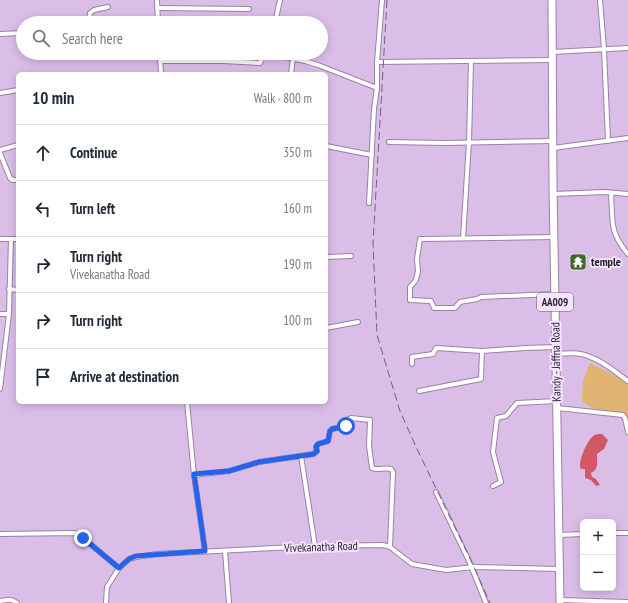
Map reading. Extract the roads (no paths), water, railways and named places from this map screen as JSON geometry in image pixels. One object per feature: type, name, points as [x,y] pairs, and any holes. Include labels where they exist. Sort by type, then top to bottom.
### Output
[{"type":"highway","name":"Kandy - Jaffna Road","points":[[552,0],[554,294],[560,602]]},
{"type":"street","points":[[157,0],[158,16]]},
{"type":"street","points":[[277,16],[280,0]]},
{"type":"street","points":[[369,203],[374,109],[378,88],[377,62],[382,0]]},
{"type":"street","points":[[600,0],[604,49],[608,141]]},
{"type":"street","points":[[90,16],[90,13],[94,10],[108,7]]},
{"type":"street","points":[[157,8],[249,9]]},
{"type":"street","points":[[0,34],[16,33]]},
{"type":"street","points":[[552,52],[628,48]]},
{"type":"street","points":[[161,72],[160,61],[223,61],[260,63],[262,60]]},
{"type":"street","points":[[291,72],[293,60]]},
{"type":"street","points":[[301,60],[318,64],[378,88]]},
{"type":"street","points":[[377,62],[552,60]]},
{"type":"street","points":[[463,238],[469,142],[471,61]]},
{"type":"street","points":[[0,93],[16,90]]},
{"type":"street","points":[[389,142],[553,144],[608,141],[628,138]]},
{"type":"street","points":[[0,150],[16,146]]},
{"type":"street","points":[[328,146],[372,155]]},
{"type":"street","points":[[0,153],[10,178],[16,180]]},
{"type":"street","points":[[611,193],[614,234],[628,254]]},
{"type":"street","points":[[553,194],[628,194]]},
{"type":"street","points":[[554,237],[420,239],[417,259],[418,271],[416,280],[410,287],[410,300],[431,301],[434,308],[455,308],[460,302],[481,297],[554,294]]},
{"type":"street","points":[[0,239],[16,239]]},
{"type":"street","points":[[0,389],[9,314],[11,239]]},
{"type":"street","points":[[328,257],[352,256]]},
{"type":"street","points":[[10,289],[16,290]]},
{"type":"street","points":[[0,314],[9,314]]},
{"type":"street","points":[[328,328],[358,322]]},
{"type":"street","points":[[412,364],[412,357],[433,354],[436,348],[482,351],[525,348],[556,350],[580,353],[591,357],[606,365],[628,382]]},
{"type":"street","points":[[419,391],[481,379],[482,351]]},
{"type":"street","points":[[493,486],[502,482],[492,452],[497,418],[506,416],[517,403],[557,405],[623,415],[628,432]]},
{"type":"street","points":[[187,404],[194,474],[205,551]]},
{"type":"street","points":[[194,474],[229,471],[259,462],[316,453],[318,444],[328,441],[330,431],[332,429],[346,426],[351,418],[370,420],[369,446],[372,468],[376,470],[385,468],[391,469],[393,472],[390,548],[412,564],[446,570],[472,568],[559,569]]},
{"type":"street","points":[[301,456],[315,546]]},
{"type":"street","points":[[436,492],[472,568],[486,603]]},
{"type":"street","points":[[0,534],[75,533],[119,568]]},
{"type":"street","points":[[616,533],[628,533]]},
{"type":"street","points":[[559,535],[580,534]]},
{"type":"street","name":"Vivekanatha Road","points":[[106,603],[107,587],[119,568],[129,559],[136,556],[315,546],[383,546],[390,548]]},
{"type":"street","points":[[225,551],[229,603]]},
{"type":"street","points":[[0,601],[10,599],[17,603]]},
{"type":"street","points":[[560,602],[628,602]]},
{"type":"railway","points":[[387,0],[373,243],[377,335],[400,411],[490,603]]},
{"type":"place","name":"temple","points":[[578,262]]}]
